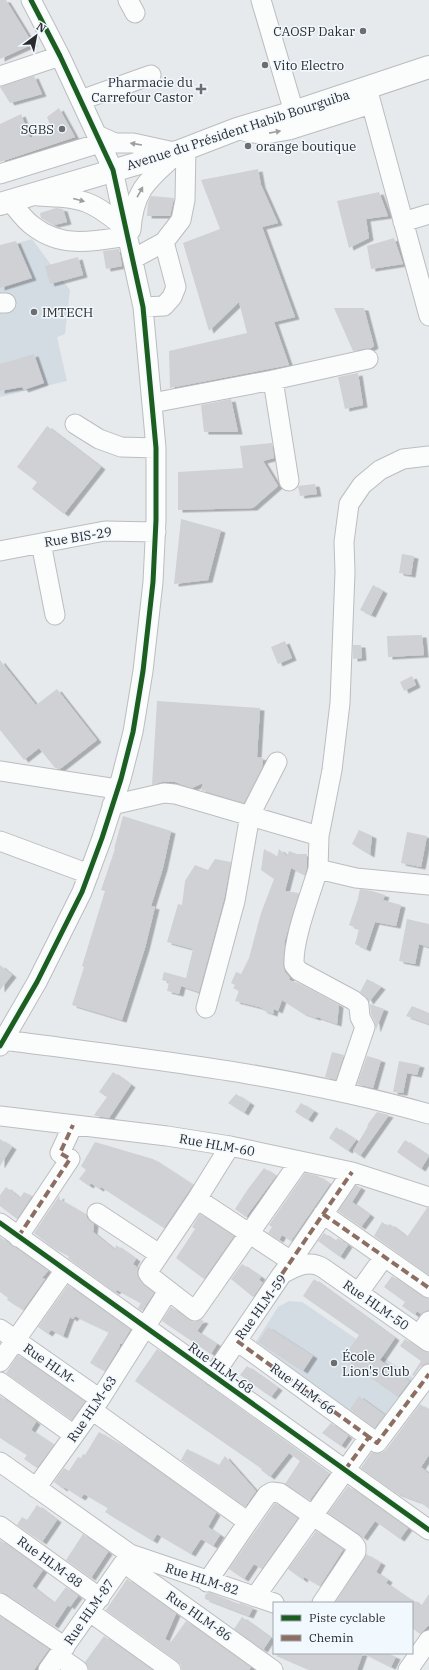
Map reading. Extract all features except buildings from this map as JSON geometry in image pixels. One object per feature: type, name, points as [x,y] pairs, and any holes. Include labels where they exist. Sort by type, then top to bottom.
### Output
[{"type":"main road","name":"Avenue du Président Habib Bourguiba","points":[[12,200],[180,150],[237,129],[294,112],[369,96],[429,67]]},
{"type":"street","points":[[31,0],[60,56],[113,170],[143,307],[156,448],[156,532],[151,602],[143,671],[133,732],[115,797],[82,892],[58,941],[2,1043],[235,1071],[314,1085],[429,1114]]},
{"type":"street","points":[[261,0],[294,112]]},
{"type":"street","points":[[0,76],[60,56]]},
{"type":"street","points":[[81,100],[151,75]]},
{"type":"street","points":[[237,129],[251,133],[266,134],[289,130],[369,96],[429,316]]},
{"type":"street","points":[[0,174],[98,139],[115,143],[133,143],[180,150]]},
{"type":"street","points":[[129,242],[136,199],[143,187],[180,150]]},
{"type":"street","points":[[164,242],[181,220],[185,200],[180,150]]},
{"type":"street","points":[[12,200],[69,197],[82,200],[95,205],[129,242]]},
{"type":"street","points":[[12,200],[33,226],[58,240],[84,243],[164,242]]},
{"type":"street","points":[[403,222],[429,214]]},
{"type":"street","points":[[143,307],[164,306],[172,297],[176,287],[164,242]]},
{"type":"street","points":[[152,403],[272,380],[368,359]]},
{"type":"street","points":[[272,380],[289,481]]},
{"type":"street","points":[[75,424],[99,439],[121,447],[156,448]]},
{"type":"street","points":[[343,1092],[365,1027],[360,1017],[359,1005],[353,1000],[299,971],[294,965],[294,957],[304,912],[318,869],[320,836],[332,770],[340,695],[345,572],[344,542],[349,504],[362,485],[390,464],[403,459],[429,456]]},
{"type":"street","name":"Rue BIS-29","points":[[0,551],[105,531],[156,532]]},
{"type":"street","points":[[41,543],[55,615]]},
{"type":"street","points":[[206,1008],[235,901],[250,815],[277,762]]},
{"type":"street","points":[[0,771],[115,797],[170,793],[320,836]]},
{"type":"street","points":[[0,840],[89,874]]},
{"type":"street","points":[[318,869],[356,878],[429,885]]},
{"type":"street","name":"Rue HLM-60","points":[[0,1116],[167,1136],[230,1146],[352,1172],[429,1197]]},
{"type":"street","points":[[18,1237],[70,1159],[60,1153],[73,1125]]},
{"type":"street","points":[[230,1146],[148,1273],[168,1291],[195,1311],[300,1161]]},
{"type":"street","points":[[197,1199],[249,1233],[286,1268],[352,1172]]},
{"type":"street","points":[[97,1213],[159,1254]]},
{"type":"street","points":[[323,1214],[429,1288]]},
{"type":"street","name":"Rue HLM-68","points":[[0,1224],[429,1530]]},
{"type":"street","points":[[359,1292],[384,1257]]},
{"type":"street","name":"Rue HLM-59","points":[[213,1376],[286,1268],[317,1263],[323,1268]]},
{"type":"street","name":"Rue HLM-50","points":[[323,1268],[426,1333]]},
{"type":"street","points":[[0,1362],[65,1270]]},
{"type":"street","name":"Rue HLM-63","points":[[36,1488],[96,1405],[168,1291]]},
{"type":"street","name":"Rue HLM-","points":[[0,1329],[248,1522]]},
{"type":"street","name":"Rue HLM-66","points":[[237,1341],[369,1437]]},
{"type":"street","points":[[255,1597],[369,1437],[377,1443],[429,1374]]},
{"type":"street","points":[[0,1382],[74,1435]]},
{"type":"street","name":"Rue HLM-86","points":[[0,1462],[127,1559],[252,1664],[273,1670]]},
{"type":"street","points":[[207,1582],[267,1495],[272,1492],[280,1492],[312,1516],[353,1543],[356,1547],[356,1552],[323,1602]]},
{"type":"street","name":"Rue HLM-88","points":[[0,1526],[171,1670]]},
{"type":"street","name":"Rue HLM-82","points":[[127,1559],[273,1603]]},
{"type":"street","name":"Rue HLM-87","points":[[57,1658],[127,1559]]},
{"type":"street","points":[[0,1603],[57,1658],[78,1670]]},
{"type":"street","points":[[408,1670],[421,1647]]},
{"type":"shaded area","name":"IMTECH","points":[[32,239],[70,290],[65,334],[57,337],[67,381],[0,397],[0,248]]},
{"type":"shaded area","name":"École Lion's Club","points":[[289,1301],[302,1302],[417,1380],[377,1435],[253,1346],[278,1307]]},
{"type":"marked path","points":[[18,1237],[70,1159],[60,1153],[73,1125]]},
{"type":"marked path","points":[[282,1274],[352,1172]]},
{"type":"marked path","points":[[323,1214],[429,1288]]},
{"type":"marked path","points":[[237,1341],[369,1437]]},
{"type":"marked path","points":[[345,1470],[369,1437],[377,1443],[429,1374]]},
{"type":"cycle path","points":[[0,1046],[37,982],[82,892],[102,838],[121,779],[133,732],[143,671],[153,582],[156,520],[156,448],[143,307],[113,170],[60,56],[31,0]]},
{"type":"cycle path","points":[[0,1223],[429,1530]]},
{"type":"place","name":"CAOSP Dakar","points":[[363,31]]},
{"type":"place","name":"Vito Electro","points":[[265,65]]},
{"type":"place","name":"Pharmacie du Carrefour Castor","points":[[201,89]]},
{"type":"place","name":"SGBS","points":[[62,129]]},
{"type":"place","name":"orange boutique","points":[[248,146]]},
{"type":"place","name":"IMTECH","points":[[34,312]]},
{"type":"place","name":"École Lion's Club","points":[[334,1363]]}]
